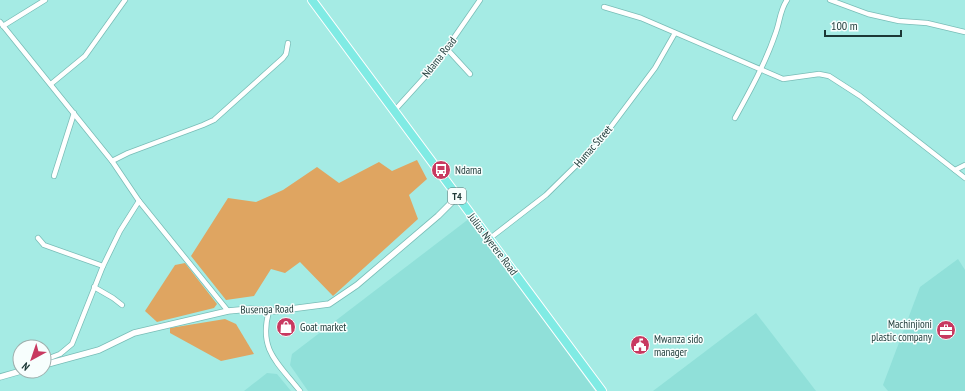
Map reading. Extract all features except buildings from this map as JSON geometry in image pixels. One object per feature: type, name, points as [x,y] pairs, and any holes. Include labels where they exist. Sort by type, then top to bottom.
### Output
[{"type":"highway","name":"Julius Nyerere Road","points":[[312,0],[602,391]]},
{"type":"street","points":[[45,0],[2,26],[74,113],[112,161],[139,201],[228,311]]},
{"type":"street","points":[[51,84],[85,56],[125,0]]},
{"type":"street","name":"Ndama Road","points":[[394,111],[447,49],[480,0]]},
{"type":"street","points":[[735,118],[761,69],[776,32],[783,6],[787,0]]},
{"type":"street","points":[[831,0],[868,14],[899,21],[927,23],[965,32]]},
{"type":"street","points":[[604,7],[641,18],[783,79],[819,74],[830,76],[860,96],[965,178]]},
{"type":"street","name":"Humac Street","points":[[489,239],[546,195],[598,144],[655,68],[675,33]]},
{"type":"street","points":[[112,161],[214,120],[283,58],[286,54],[288,43]]},
{"type":"street","points":[[447,49],[470,74]]},
{"type":"street","points":[[54,176],[74,113]]},
{"type":"street","points":[[955,170],[965,165]]},
{"type":"street","name":"Busenga Road","points":[[52,363],[99,350],[134,333],[228,311],[250,309],[270,311],[329,304],[357,285],[438,216],[458,196]]},
{"type":"street","points":[[52,357],[60,354],[72,344],[103,266],[120,231],[139,201]]},
{"type":"street","points":[[38,238],[44,245],[103,266]]},
{"type":"street","points":[[94,287],[114,298],[122,305]]},
{"type":"street","points":[[270,311],[265,326],[268,348],[300,391]]},
{"type":"street","points":[[0,377],[12,374]]},
{"type":"shaded area","points":[[417,160],[427,179],[409,195],[418,219],[333,296],[300,262],[285,273],[271,269],[254,296],[226,300],[191,256],[228,198],[256,202],[283,190],[317,167],[339,183],[379,162],[392,171]]},
{"type":"shaded area","points":[[470,218],[595,391],[308,391],[290,365],[292,354]]},
{"type":"shaded area","points":[[958,259],[965,270],[965,391],[888,391],[883,385],[920,287]]},
{"type":"shaded area","points":[[185,263],[217,304],[214,308],[157,322],[145,311],[175,265]]},
{"type":"shaded area","points":[[756,313],[816,391],[653,391]]},
{"type":"shaded area","points":[[225,319],[236,324],[254,354],[221,361],[170,333],[170,328]]},
{"type":"shaded area","points":[[267,373],[277,374],[291,391],[244,391]]},
{"type":"place","name":"Ndama","points":[[441,170]]},
{"type":"place","name":"Goat market","points":[[286,327]]},
{"type":"place","name":"Machinjioni plastic company","points":[[946,330]]},
{"type":"place","name":"Mwanza sido manager","points":[[640,345]]}]
